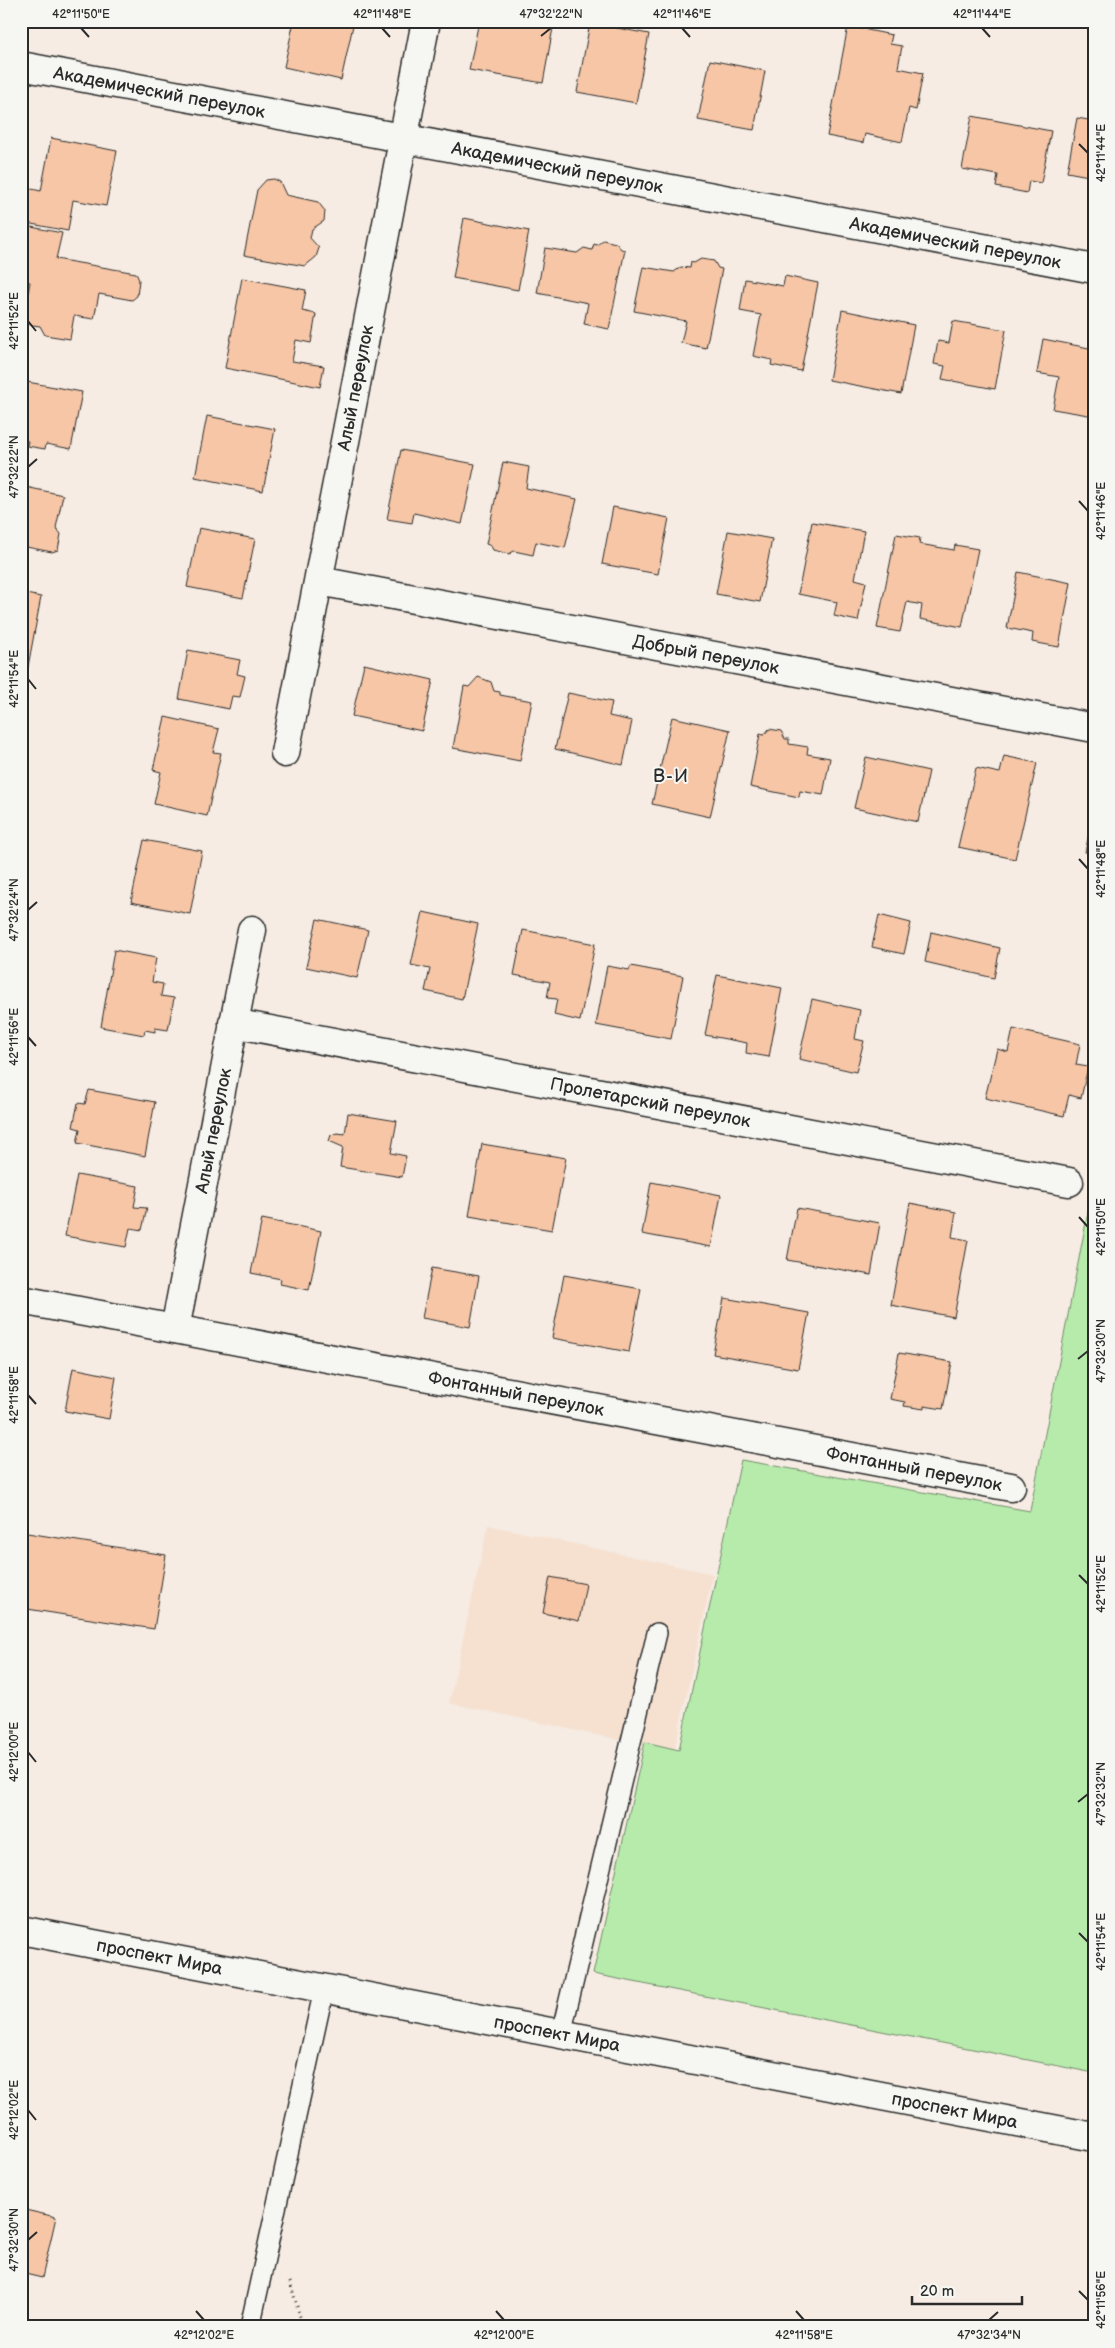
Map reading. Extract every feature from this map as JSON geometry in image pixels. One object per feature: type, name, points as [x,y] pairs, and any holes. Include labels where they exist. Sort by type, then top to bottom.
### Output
[{"type":"street","name":"Алый переулок","points":[[285,753],[426,21]]},
{"type":"street","name":"Академический переулок","points":[[21,66],[1094,269]]},
{"type":"street","name":"Добрый переулок","points":[[319,581],[1094,728]]},
{"type":"street","name":"Алый переулок","points":[[174,1329],[252,930]]},
{"type":"street","name":"Пролетарский переулок","points":[[233,1023],[1069,1182]]},
{"type":"street","name":"Фонтанный переулок","points":[[21,1300],[1011,1487]]},
{"type":"street","name":"проспект Мира","points":[[21,1930],[1094,2137]]},
{"type":"lane","points":[[561,2034],[657,1633]]},
{"type":"lane","points":[[250,2327],[324,1988]]},
{"type":"shaded area","points":[[488,1525],[713,1574],[674,1752],[449,1703]]},
{"type":"green space","points":[[1094,1181],[1094,2073],[593,1974],[645,1742],[679,1750],[741,1460],[1030,1511]]},
{"type":"building","points":[[116,21],[152,21],[150,29]]},
{"type":"building","points":[[294,21],[354,21],[341,80],[284,67]]},
{"type":"building","points":[[479,21],[515,21],[553,28],[543,83],[469,70]]},
{"type":"building","points":[[590,23],[649,34],[636,103],[577,92]]},
{"type":"building","points":[[848,26],[892,35],[890,44],[902,46],[898,68],[923,73],[916,110],[909,108],[902,142],[865,134],[863,143],[827,136]]},
{"type":"building","points":[[710,60],[765,71],[754,130],[698,120]]},
{"type":"building","points":[[972,116],[1051,131],[1041,183],[1029,181],[1027,193],[996,187],[998,175],[962,169]]},
{"type":"building","points":[[1077,118],[1094,121],[1094,177],[1067,172]]},
{"type":"building","points":[[51,138],[117,151],[106,206],[73,200],[68,231],[21,222],[27,188],[41,191]]},
{"type":"building","points":[[274,179],[280,182],[286,195],[318,202],[325,211],[324,221],[312,229],[310,238],[319,248],[316,257],[305,266],[244,255],[257,190],[266,180]]},
{"type":"building","points":[[464,218],[529,231],[518,290],[453,278]]},
{"type":"building","points":[[21,225],[62,233],[56,259],[136,273],[139,280],[137,296],[132,300],[99,294],[94,319],[74,316],[70,339],[45,335],[40,326],[24,324],[21,320],[21,301],[28,294],[30,282],[21,280]]},
{"type":"building","points":[[603,240],[616,243],[621,249],[625,250],[609,329],[584,324],[588,303],[537,293],[545,248],[577,253],[584,248],[592,250],[594,244],[597,245]]},
{"type":"building","points":[[701,259],[714,261],[718,268],[722,269],[706,348],[681,343],[686,321],[634,311],[643,267],[674,272],[681,267],[690,268],[691,262],[694,263]]},
{"type":"building","points":[[785,276],[818,283],[801,371],[771,365],[772,360],[753,356],[761,315],[740,311],[745,279],[783,286]]},
{"type":"building","points":[[242,278],[306,290],[302,311],[316,314],[311,343],[296,340],[292,361],[324,366],[320,387],[225,368]]},
{"type":"building","points":[[842,310],[914,325],[901,394],[829,380]]},
{"type":"building","points":[[953,321],[1006,330],[995,389],[942,379],[945,366],[934,364],[938,341],[949,343]]},
{"type":"building","points":[[1043,339],[1094,349],[1094,416],[1053,409],[1059,377],[1037,373]]},
{"type":"building","points":[[22,381],[82,392],[71,449],[46,444],[45,449],[27,446],[28,441],[21,440]]},
{"type":"building","points":[[207,416],[275,429],[263,491],[195,477]]},
{"type":"building","points":[[401,450],[475,464],[462,524],[414,513],[412,523],[387,519]]},
{"type":"building","points":[[503,462],[529,467],[526,488],[577,499],[565,548],[536,542],[533,555],[514,551],[509,554],[493,550],[491,546],[486,544]]},
{"type":"building","points":[[21,486],[63,495],[56,528],[61,534],[58,550],[52,552],[21,546]]},
{"type":"building","points":[[613,507],[669,518],[658,574],[602,564]]},
{"type":"building","points":[[812,522],[864,531],[855,579],[866,582],[858,621],[834,616],[837,602],[798,594]]},
{"type":"building","points":[[199,528],[255,539],[243,598],[187,587]]},
{"type":"building","points":[[728,531],[772,539],[760,602],[716,594]]},
{"type":"building","points":[[896,534],[920,538],[919,544],[954,550],[955,545],[978,549],[962,627],[920,619],[922,605],[907,602],[900,632],[877,628]]},
{"type":"building","points":[[1018,572],[1071,583],[1059,647],[1032,642],[1033,633],[1007,628]]},
{"type":"building","points":[[21,593],[41,597],[27,672],[21,671]]},
{"type":"building","points":[[188,650],[240,660],[237,674],[245,676],[240,697],[232,696],[229,709],[179,699]]},
{"type":"building","points":[[364,664],[433,680],[422,731],[352,716]]},
{"type":"building","points":[[478,677],[491,682],[494,691],[500,692],[500,695],[532,701],[520,761],[453,748],[464,686],[469,687]]},
{"type":"building","points":[[568,693],[612,702],[609,716],[632,721],[623,765],[555,749]]},
{"type":"building","points":[[165,717],[219,729],[213,752],[221,753],[207,816],[154,804],[161,772],[153,770]]},
{"type":"building","points":[[672,717],[730,730],[710,817],[652,804]]},
{"type":"building","points":[[769,729],[781,731],[785,739],[789,739],[789,744],[808,747],[807,754],[830,758],[823,795],[800,791],[799,797],[750,787],[760,734],[764,735]]},
{"type":"building","points":[[1004,756],[1037,763],[1015,859],[958,847],[976,768],[1000,773]]},
{"type":"building","points":[[866,757],[929,771],[918,822],[854,808]]},
{"type":"building","points":[[1094,812],[1094,854],[1085,852]]},
{"type":"building","points":[[144,840],[202,851],[190,914],[131,902]]},
{"type":"building","points":[[423,912],[478,924],[462,999],[425,991],[430,969],[411,965]]},
{"type":"building","points":[[879,915],[911,923],[904,954],[872,947]]},
{"type":"building","points":[[317,919],[368,930],[357,978],[306,967]]},
{"type":"building","points":[[523,930],[595,944],[580,1021],[554,1015],[557,999],[547,998],[550,982],[514,975]]},
{"type":"building","points":[[931,932],[1000,948],[994,978],[925,962]]},
{"type":"building","points":[[114,950],[156,958],[152,982],[163,984],[161,996],[174,998],[168,1030],[155,1028],[155,1032],[145,1030],[144,1035],[101,1027]]},
{"type":"building","points":[[607,966],[629,970],[631,966],[683,976],[671,1039],[596,1025]]},
{"type":"building","points":[[717,975],[782,988],[769,1057],[746,1053],[747,1043],[705,1035]]},
{"type":"building","points":[[812,999],[860,1010],[855,1039],[864,1041],[856,1072],[799,1059]]},
{"type":"building","points":[[1013,1029],[1080,1044],[1076,1065],[1088,1067],[1081,1098],[1069,1095],[1064,1116],[985,1098],[997,1049],[1008,1052]]},
{"type":"building","points":[[89,1090],[155,1102],[145,1156],[77,1143],[80,1129],[73,1127],[78,1103],[85,1104]]},
{"type":"building","points":[[348,1113],[397,1121],[391,1153],[406,1156],[402,1177],[340,1167],[343,1147],[329,1141],[331,1135],[337,1133],[345,1134]]},
{"type":"building","points":[[482,1144],[566,1158],[552,1230],[469,1216]]},
{"type":"building","points":[[77,1175],[138,1186],[134,1207],[147,1208],[142,1230],[130,1228],[126,1247],[65,1236]]},
{"type":"building","points":[[651,1182],[721,1195],[711,1247],[642,1234]]},
{"type":"building","points":[[910,1203],[956,1212],[952,1237],[968,1240],[954,1317],[891,1305]]},
{"type":"building","points":[[797,1208],[880,1223],[871,1275],[787,1260]]},
{"type":"building","points":[[262,1219],[321,1231],[309,1290],[280,1284],[281,1279],[251,1273]]},
{"type":"building","points":[[432,1268],[479,1276],[470,1327],[422,1318]]},
{"type":"building","points":[[564,1275],[641,1289],[629,1352],[552,1338]]},
{"type":"building","points":[[724,1298],[809,1313],[798,1369],[713,1354]]},
{"type":"building","points":[[899,1353],[952,1362],[943,1409],[924,1406],[924,1409],[904,1406],[905,1402],[890,1399]]},
{"type":"building","points":[[73,1368],[116,1377],[109,1419],[65,1411]]},
{"type":"building","points":[[21,1532],[166,1555],[154,1629],[21,1608]]},
{"type":"building","points":[[550,1577],[586,1584],[579,1621],[543,1613]]},
{"type":"building","points":[[21,2209],[56,2217],[42,2278],[21,2273]]},
{"type":"district","name":"В-И","points":[[671,775]]}]
